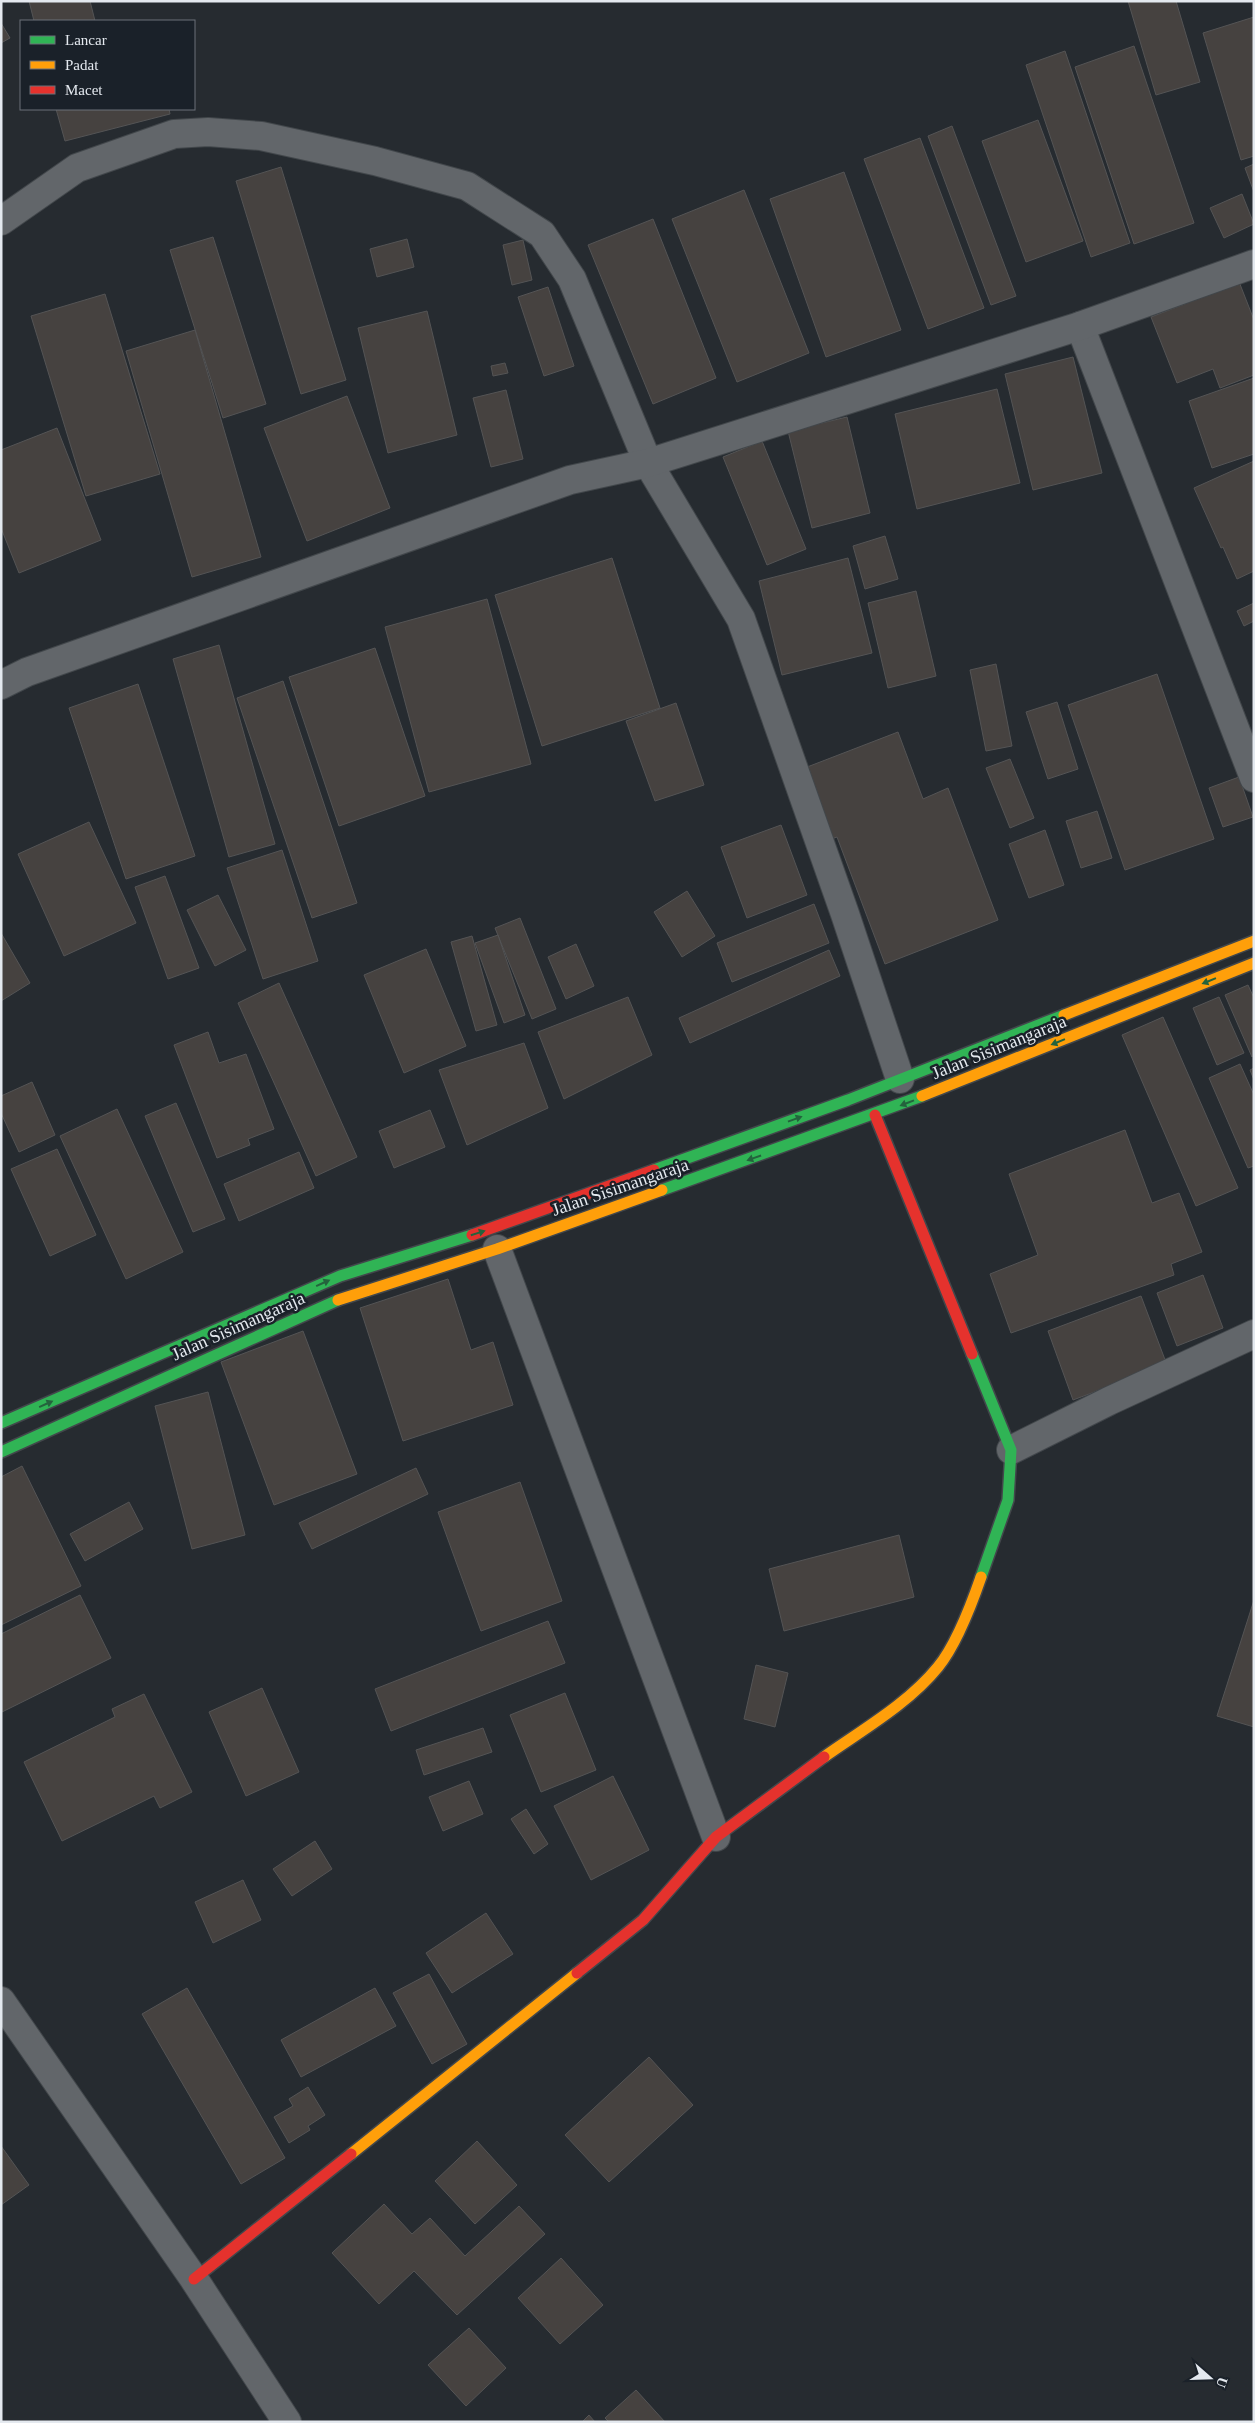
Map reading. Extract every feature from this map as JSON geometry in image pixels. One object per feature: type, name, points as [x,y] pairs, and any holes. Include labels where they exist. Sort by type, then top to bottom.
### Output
[{"type":"main road","name":"Jalan Sisimangaraja","points":[[1,1424],[340,1276],[496,1227],[848,1100],[1254,941]]},
{"type":"main road","name":"Jalan Sisimangaraja","points":[[1,1452],[348,1296],[497,1249],[875,1115],[1254,963]]},
{"type":"main road","points":[[194,2279],[643,1920],[716,1837],[910,1695],[939,1666],[969,1611],[987,1564],[1008,1500],[1011,1450],[875,1115]]},
{"type":"street","points":[[1,221],[77,168],[174,134],[208,132],[261,136],[375,161],[467,186],[542,234],[567,272],[648,463],[741,619],[845,914],[900,1079]]},
{"type":"street","points":[[1,686],[27,672],[570,480],[648,463],[1080,326],[1254,264]]},
{"type":"street","points":[[1080,326],[1254,778]]},
{"type":"street","points":[[497,1249],[716,1837]]},
{"type":"street","points":[[1011,1450],[1109,1401],[1254,1334]]},
{"type":"street","points":[[1,2001],[194,2279],[287,2422]]},
{"type":"building","points":[[29,1],[90,1],[95,20],[34,20]]},
{"type":"building","points":[[1128,1],[1176,1],[1200,82],[1156,95]]},
{"type":"building","points":[[1254,17],[1254,156],[1241,160],[1203,33]]},
{"type":"building","points":[[1,23],[10,38],[1,43]]},
{"type":"building","points":[[1134,46],[1194,223],[1134,244],[1075,67]]},
{"type":"building","points":[[1065,51],[1130,243],[1091,257],[1026,65]]},
{"type":"building","points":[[56,110],[169,110],[170,114],[65,141]]},
{"type":"building","points":[[1038,120],[1083,241],[1026,262],[982,141]]},
{"type":"building","points":[[952,126],[1016,296],[991,305],[928,136]]},
{"type":"building","points":[[920,138],[984,308],[928,329],[864,159]]},
{"type":"building","points":[[1254,164],[1254,192],[1245,168]]},
{"type":"building","points":[[281,167],[346,380],[301,394],[236,181]]},
{"type":"building","points":[[844,172],[901,330],[826,357],[770,199]]},
{"type":"building","points":[[744,190],[809,353],[737,382],[672,219]]},
{"type":"building","points":[[1242,194],[1254,224],[1224,238],[1210,208]]},
{"type":"building","points":[[653,219],[716,378],[653,404],[588,245]]},
{"type":"building","points":[[213,237],[266,404],[223,418],[170,250]]},
{"type":"building","points":[[407,239],[414,267],[377,277],[370,249]]},
{"type":"building","points":[[523,240],[532,280],[512,285],[503,245]]},
{"type":"building","points":[[1236,274],[1254,320],[1254,375],[1220,388],[1213,369],[1177,383],[1151,317],[1187,303],[1184,294]]},
{"type":"building","points":[[548,287],[574,366],[544,376],[518,297]]},
{"type":"building","points":[[105,294],[160,474],[86,496],[31,316]]},
{"type":"building","points":[[427,311],[457,435],[388,453],[358,328]]},
{"type":"building","points":[[195,330],[261,557],[192,577],[126,351]]},
{"type":"building","points":[[1073,357],[1102,473],[1033,490],[1005,374]]},
{"type":"building","points":[[505,363],[508,373],[493,376],[491,366]]},
{"type":"building","points":[[1254,378],[1254,454],[1212,468],[1189,401]]},
{"type":"building","points":[[997,389],[1020,483],[917,509],[895,414]]},
{"type":"building","points":[[506,390],[523,459],[491,467],[473,398]]},
{"type":"building","points":[[347,396],[390,508],[307,541],[264,428]]},
{"type":"building","points":[[847,417],[870,513],[812,528],[788,431]]},
{"type":"building","points":[[57,428],[101,540],[19,573],[1,528],[1,450]]},
{"type":"building","points":[[762,441],[806,549],[767,565],[723,457]]},
{"type":"building","points":[[1254,461],[1254,571],[1237,579],[1194,488]]},
{"type":"building","points":[[885,536],[898,579],[865,589],[853,546]]},
{"type":"building","points":[[612,558],[660,708],[542,746],[495,595]]},
{"type":"building","points":[[848,558],[872,653],[782,675],[759,581]]},
{"type":"building","points":[[916,591],[936,676],[888,688],[868,603]]},
{"type":"building","points":[[487,599],[531,764],[429,792],[385,627]]},
{"type":"building","points":[[1254,603],[1254,621],[1244,626],[1237,611]]},
{"type":"building","points":[[219,645],[275,844],[229,857],[173,659]]},
{"type":"building","points":[[375,648],[425,796],[339,826],[289,677]]},
{"type":"building","points":[[996,664],[1012,746],[986,751],[970,670]]},
{"type":"building","points":[[1157,674],[1214,839],[1125,870],[1068,705]]},
{"type":"building","points":[[283,681],[357,903],[312,918],[237,698]]},
{"type":"building","points":[[138,684],[195,856],[126,879],[69,708]]},
{"type":"building","points":[[1057,702],[1078,769],[1048,779],[1026,712]]},
{"type":"building","points":[[676,703],[704,785],[655,801],[626,721]]},
{"type":"building","points":[[898,732],[923,799],[948,788],[998,920],[885,964],[837,837],[829,840],[802,769]]},
{"type":"building","points":[[1010,759],[1034,818],[1010,828],[986,768]]},
{"type":"building","points":[[1239,777],[1253,817],[1223,827],[1209,788]]},
{"type":"building","points":[[1097,811],[1112,858],[1081,868],[1066,821]]},
{"type":"building","points":[[89,822],[136,923],[64,956],[18,854]]},
{"type":"building","points":[[781,825],[807,895],[747,918],[721,847]]},
{"type":"building","points":[[1045,830],[1064,885],[1029,898],[1009,844]]},
{"type":"building","points":[[282,850],[318,961],[263,979],[227,868]]},
{"type":"building","points":[[165,876],[199,968],[168,979],[135,887]]},
{"type":"building","points":[[687,891],[715,936],[682,957],[654,912]]},
{"type":"building","points":[[218,895],[246,950],[215,966],[187,910]]},
{"type":"building","points":[[814,904],[829,943],[732,982],[717,943]]},
{"type":"building","points":[[520,918],[556,1009],[532,1019],[495,928]]},
{"type":"building","points":[[1,933],[30,983],[1,1001]]},
{"type":"building","points":[[498,935],[525,1015],[504,1023],[475,943]]},
{"type":"building","points":[[472,936],[497,1025],[476,1031],[451,942]]},
{"type":"building","points":[[576,944],[594,986],[566,999],[548,957]]},
{"type":"building","points":[[426,949],[466,1046],[404,1073],[364,975]]},
{"type":"building","points":[[829,950],[840,976],[690,1043],[679,1018]]},
{"type":"building","points":[[279,983],[357,1157],[316,1176],[238,1003]]},
{"type":"building","points":[[1248,985],[1254,998],[1252,1057],[1225,995]]},
{"type":"building","points":[[628,997],[652,1055],[564,1099],[538,1032]]},
{"type":"building","points":[[1219,997],[1244,1053],[1217,1065],[1193,1008]]},
{"type":"building","points":[[1163,1017],[1238,1188],[1196,1206],[1122,1035]]},
{"type":"building","points":[[208,1032],[219,1063],[246,1054],[274,1129],[248,1139],[250,1145],[217,1158],[174,1045]]},
{"type":"building","points":[[524,1043],[548,1108],[467,1145],[439,1070]]},
{"type":"building","points":[[1240,1064],[1254,1095],[1254,1166],[1248,1168],[1209,1078]]},
{"type":"building","points":[[1254,1068],[1254,1080],[1250,1070]]},
{"type":"building","points":[[32,1082],[55,1135],[19,1152],[1,1113],[1,1096]]},
{"type":"building","points":[[176,1103],[225,1219],[193,1232],[145,1116]]},
{"type":"building","points":[[117,1109],[183,1252],[126,1279],[60,1136]]},
{"type":"building","points":[[430,1110],[445,1147],[394,1168],[379,1131]]},
{"type":"building","points":[[1125,1130],[1152,1203],[1179,1193],[1202,1252],[1171,1264],[1174,1275],[1011,1333],[990,1274],[1038,1255],[1009,1174]]},
{"type":"building","points":[[57,1149],[96,1235],[50,1256],[11,1169]]},
{"type":"building","points":[[299,1152],[314,1188],[239,1221],[224,1184]]},
{"type":"building","points":[[1203,1275],[1223,1328],[1177,1346],[1157,1293]]},
{"type":"building","points":[[448,1279],[471,1350],[493,1342],[513,1405],[403,1441],[360,1308]]},
{"type":"building","points":[[1141,1296],[1167,1365],[1073,1400],[1048,1331]]},
{"type":"building","points":[[303,1331],[357,1474],[274,1505],[221,1362]]},
{"type":"building","points":[[208,1392],[245,1535],[192,1549],[155,1406]]},
{"type":"building","points":[[22,1466],[81,1586],[1,1625],[1,1477]]},
{"type":"building","points":[[416,1468],[428,1494],[312,1549],[299,1523]]},
{"type":"building","points":[[520,1482],[562,1601],[481,1631],[438,1512]]},
{"type":"building","points":[[129,1502],[143,1529],[85,1561],[70,1534]]},
{"type":"building","points":[[899,1535],[914,1597],[784,1631],[769,1569]]},
{"type":"building","points":[[80,1595],[111,1658],[2,1712],[1,1634]]},
{"type":"building","points":[[1254,1600],[1254,1727],[1217,1716]]},
{"type":"building","points":[[548,1621],[565,1663],[391,1731],[375,1689]]},
{"type":"building","points":[[756,1665],[788,1673],[775,1727],[744,1719]]},
{"type":"building","points":[[262,1688],[299,1772],[246,1796],[209,1712]]},
{"type":"building","points":[[565,1693],[596,1770],[541,1792],[510,1715]]},
{"type":"building","points":[[144,1694],[192,1792],[160,1808],[154,1796],[62,1841],[24,1762],[115,1717],[112,1709]]},
{"type":"building","points":[[483,1728],[492,1752],[424,1775],[416,1750]]},
{"type":"building","points":[[613,1776],[649,1850],[591,1880],[554,1806]]},
{"type":"building","points":[[469,1781],[483,1814],[443,1831],[429,1797]]},
{"type":"building","points":[[526,1809],[548,1844],[534,1854],[511,1819]]},
{"type":"building","points":[[315,1841],[332,1869],[292,1896],[273,1869]]},
{"type":"building","points":[[243,1880],[261,1920],[213,1943],[195,1902]]},
{"type":"building","points":[[486,1913],[513,1954],[452,1993],[426,1953]]},
{"type":"building","points":[[429,1974],[467,2044],[432,2064],[393,1993]]},
{"type":"building","points":[[187,1988],[285,2158],[241,2184],[142,2014]]},
{"type":"building","points":[[375,1988],[396,2026],[301,2077],[281,2040]]},
{"type":"building","points":[[649,2057],[693,2105],[609,2182],[565,2135]]},
{"type":"building","points":[[308,2087],[325,2115],[308,2126],[310,2130],[289,2143],[274,2117],[293,2106],[289,2099]]},
{"type":"building","points":[[477,2141],[517,2185],[475,2224],[435,2181]]},
{"type":"building","points":[[1,2146],[29,2185],[1,2205]]},
{"type":"building","points":[[384,2204],[412,2234],[430,2218],[465,2256],[519,2206],[545,2234],[457,2315],[414,2271],[379,2304],[332,2253]]},
{"type":"building","points":[[561,2258],[603,2305],[560,2344],[518,2298]]},
{"type":"building","points":[[469,2328],[506,2368],[466,2406],[428,2365]]},
{"type":"building","points":[[636,2390],[665,2422],[609,2422],[605,2418]]},
{"type":"building","points":[[589,2415],[595,2422],[582,2422]]},
{"type":"traffic: fast","points":[[654,1170],[848,1100],[1064,1015]]},
{"type":"traffic: fast","points":[[662,1190],[922,1096]]},
{"type":"traffic: fast","points":[[1,1423],[340,1276],[472,1235]]},
{"type":"traffic: fast","points":[[1,1452],[338,1300]]},
{"type":"traffic: fast","points":[[972,1354],[1011,1450],[1008,1500],[981,1577]]},
{"type":"traffic: slow","points":[[1064,1015],[1254,941]]},
{"type":"traffic: slow","points":[[922,1096],[1254,963]]},
{"type":"traffic: slow","points":[[338,1300],[497,1249],[662,1190]]},
{"type":"traffic: slow","points":[[824,1757],[899,1705],[938,1667],[957,1636],[981,1577]]},
{"type":"traffic: slow","points":[[351,2154],[577,1973]]},
{"type":"traffic: jam","points":[[875,1115],[972,1354]]},
{"type":"traffic: jam","points":[[472,1235],[654,1170]]},
{"type":"traffic: jam","points":[[577,1973],[643,1920],[716,1837],[824,1757]]},
{"type":"traffic: jam","points":[[194,2279],[351,2154]]}]
